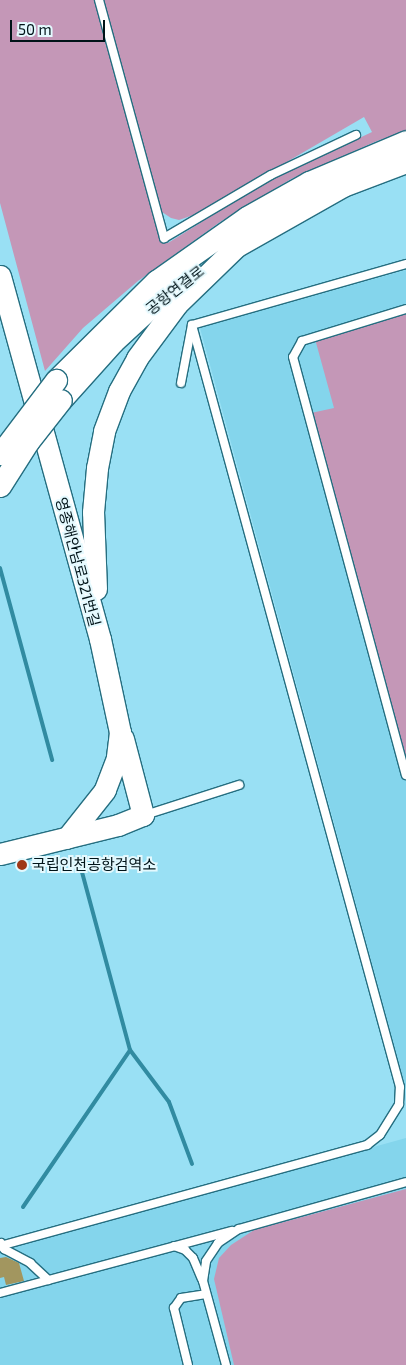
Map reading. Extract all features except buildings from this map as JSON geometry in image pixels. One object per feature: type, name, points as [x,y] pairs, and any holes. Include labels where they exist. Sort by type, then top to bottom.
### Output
[{"type":"street","name":"공항연결로","points":[[0,454],[156,281],[247,217],[309,182],[406,141]]},
{"type":"street","name":"공항연결로","points":[[0,486],[58,390],[174,286],[240,243],[343,186],[406,162]]},
{"type":"street","points":[[100,639],[93,512],[104,431],[119,391],[154,333],[192,288],[240,243]]},
{"type":"street","name":"영종해안남로321번길","points":[[0,276],[100,639],[117,717],[120,744],[110,780],[90,811],[67,838]]},
{"type":"street","points":[[0,854],[67,838],[143,815],[117,717]]},
{"type":"lane","points":[[99,0],[164,238],[271,175],[356,135]]},
{"type":"lane","points":[[192,325],[406,264]]},
{"type":"lane","points":[[406,309],[302,341],[293,357],[406,776]]},
{"type":"lane","points":[[181,382],[192,325]]},
{"type":"lane","points":[[1,1245],[367,1145],[380,1134],[399,1104],[400,1087],[192,325]]},
{"type":"lane","points":[[143,815],[239,785]]},
{"type":"lane","points":[[0,1294],[406,1182]]},
{"type":"lane","points":[[203,1280],[210,1252],[239,1229]]},
{"type":"lane","points":[[1,1245],[30,1263],[48,1280]]},
{"type":"lane","points":[[174,1246],[185,1250],[193,1258],[203,1280],[226,1365]]},
{"type":"lane","points":[[188,1365],[174,1308],[181,1298],[206,1294]]},
{"type":"shaded area","points":[[0,0],[96,0],[164,242],[168,243],[264,183],[372,132],[364,117],[199,213],[179,220],[171,218],[162,212],[156,200],[101,0],[406,0],[406,131],[377,141],[291,179],[220,222],[138,281],[83,328],[45,371],[0,203]]},
{"type":"shaded area","points":[[406,270],[406,1089],[200,328]]},
{"type":"shaded area","points":[[406,314],[406,762],[311,413],[334,408],[315,339]]},
{"type":"shaded area","points":[[406,1138],[406,1365],[0,1365],[0,1250]]},
{"type":"shaded area","points":[[406,1189],[406,1365],[234,1365],[214,1279],[219,1258],[231,1245],[254,1230]]},
{"type":"waterway","points":[[0,568],[52,760]]},
{"type":"waterway","points":[[79,861],[130,1050],[169,1102],[192,1164]]},
{"type":"waterway","points":[[23,1207],[130,1050]]},
{"type":"place","name":"국립인천공항검역소","points":[[22,865]]}]
